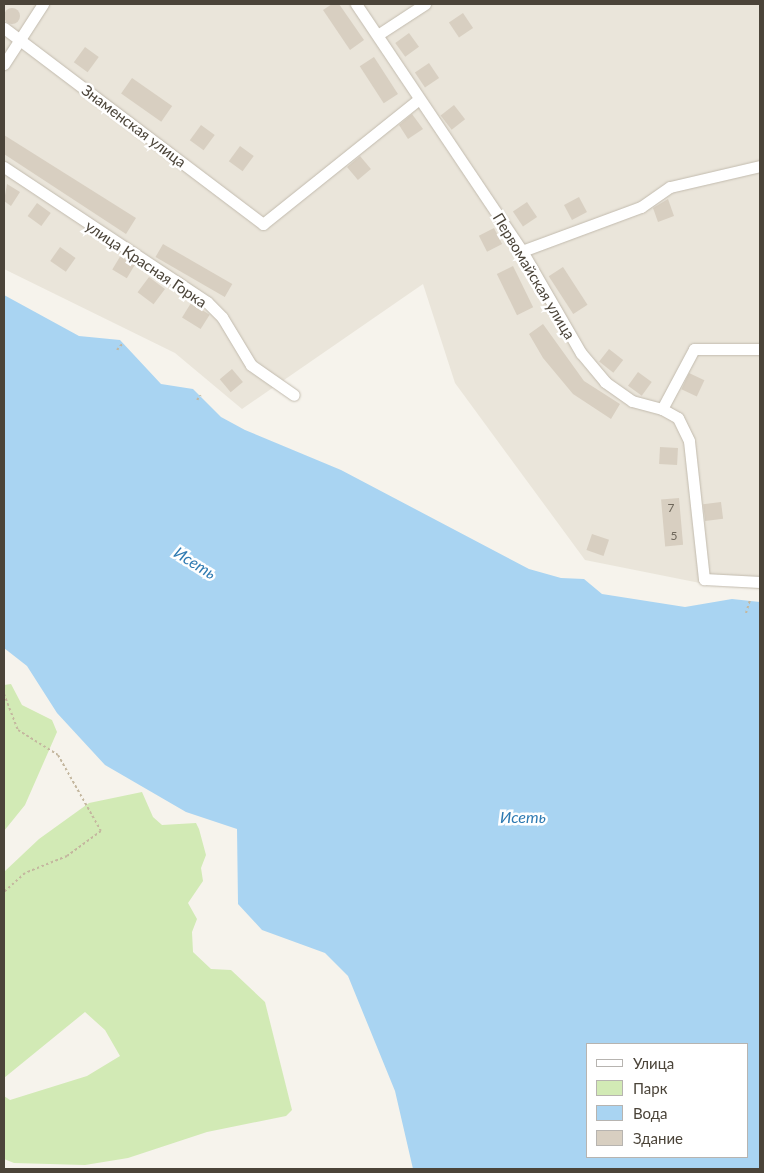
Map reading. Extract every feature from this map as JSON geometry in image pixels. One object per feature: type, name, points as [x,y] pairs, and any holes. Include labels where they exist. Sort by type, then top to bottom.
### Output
[{"type":"street","points":[[4,64],[43,4]]},
{"type":"street","name":"Первомайская улица","points":[[356,4],[379,34],[418,100],[522,251],[581,353],[606,382],[632,400],[662,409]]},
{"type":"street","points":[[379,34],[425,4]]},
{"type":"street","name":"Знаменская улица","points":[[4,28],[263,224],[418,100]]},
{"type":"street","points":[[522,251],[641,207],[670,187],[760,166]]},
{"type":"street","name":"улица Красная Горка","points":[[4,167],[207,302],[222,317],[251,365],[294,395]]},
{"type":"street","points":[[760,349],[694,349],[662,409],[678,418],[689,441],[704,579],[760,582]]},
{"type":"path","points":[[117,350],[123,343]]},
{"type":"path","points":[[197,400],[200,395]]},
{"type":"path","points":[[746,613],[750,600]]},
{"type":"path","points":[[4,694],[18,730],[58,755],[101,831],[67,856],[25,873],[4,892]]},
{"type":"shaded area","points":[[4,4],[760,4],[760,589],[700,583],[585,560],[455,383],[423,284],[242,409],[175,353],[4,269]]},
{"type":"green space","points":[[11,684],[22,705],[52,720],[57,732],[25,805],[4,831],[4,685]]},
{"type":"green space","points":[[142,792],[153,817],[162,825],[196,823],[199,829],[206,855],[201,868],[203,881],[188,903],[197,919],[192,932],[193,952],[211,969],[231,970],[265,1002],[292,1110],[286,1116],[207,1132],[128,1158],[85,1165],[14,1163],[4,1159],[4,1096],[10,1100],[87,1076],[120,1056],[105,1030],[85,1012],[4,1078],[4,872],[39,839],[89,803]]},
{"type":"water","name":"Исеть","points":[[4,295],[79,336],[120,340],[161,384],[193,389],[221,417],[245,430],[341,470],[529,569],[561,578],[584,579],[602,594],[685,607],[732,599],[760,602],[760,1169],[413,1169],[395,1091],[348,976],[325,953],[262,930],[238,904],[237,829],[186,812],[105,765],[57,713],[27,666],[4,648]]},
{"type":"building","points":[[332,4],[339,4],[364,40],[350,50],[323,10]]},
{"type":"building","points":[[12,8],[18,10],[20,16],[18,22],[12,24],[6,22],[4,16],[6,10]]},
{"type":"building","points":[[463,13],[473,28],[459,37],[449,23]]},
{"type":"building","points":[[409,33],[419,47],[405,57],[395,43]]},
{"type":"building","points":[[85,47],[99,57],[88,72],[74,62]]},
{"type":"building","points":[[374,57],[398,94],[384,103],[360,66]]},
{"type":"building","points":[[429,63],[439,78],[425,87],[415,73]]},
{"type":"building","points":[[132,78],[172,106],[161,122],[121,94]]},
{"type":"building","points":[[454,105],[465,119],[452,130],[441,115]]},
{"type":"building","points":[[412,114],[423,129],[408,139],[399,125]]},
{"type":"building","points":[[201,125],[215,135],[204,150],[190,140]]},
{"type":"building","points":[[4,135],[136,218],[126,234],[4,154]]},
{"type":"building","points":[[240,146],[254,156],[243,171],[229,161]]},
{"type":"building","points":[[360,156],[371,169],[358,180],[347,167]]},
{"type":"building","points":[[7,184],[20,192],[11,206],[4,201]]},
{"type":"building","points":[[579,197],[587,212],[572,220],[564,205]]},
{"type":"building","points":[[668,199],[674,216],[658,222],[653,208]]},
{"type":"building","points":[[527,202],[537,217],[523,226],[513,212]]},
{"type":"building","points":[[37,203],[51,213],[41,226],[28,216]]},
{"type":"building","points":[[494,228],[502,244],[487,252],[479,236]]},
{"type":"building","points":[[163,244],[232,284],[225,297],[156,257]]},
{"type":"building","points":[[60,247],[76,258],[66,272],[50,261]]},
{"type":"building","points":[[121,255],[136,264],[127,278],[112,270]]},
{"type":"building","points":[[513,266],[533,307],[517,315],[497,274]]},
{"type":"building","points":[[563,267],[588,305],[573,314],[549,276]]},
{"type":"building","points":[[149,277],[165,289],[154,304],[138,292]]},
{"type":"building","points":[[191,303],[210,315],[201,329],[182,317]]},
{"type":"building","points":[[543,324],[584,381],[620,404],[611,419],[573,394],[543,358],[529,334]]},
{"type":"building","points":[[609,349],[623,360],[613,373],[599,362]]},
{"type":"building","points":[[232,369],[243,382],[231,392],[220,379]]},
{"type":"building","points":[[638,372],[652,382],[642,396],[628,386]]},
{"type":"building","points":[[689,373],[704,380],[697,396],[681,389]]},
{"type":"building","points":[[660,447],[678,448],[677,465],[659,464]]},
{"type":"building","points":[[679,498],[683,545],[665,546],[661,500]]},
{"type":"building","points":[[721,502],[723,519],[705,521],[703,504]]},
{"type":"building","points":[[592,534],[609,540],[603,556],[586,550]]}]
